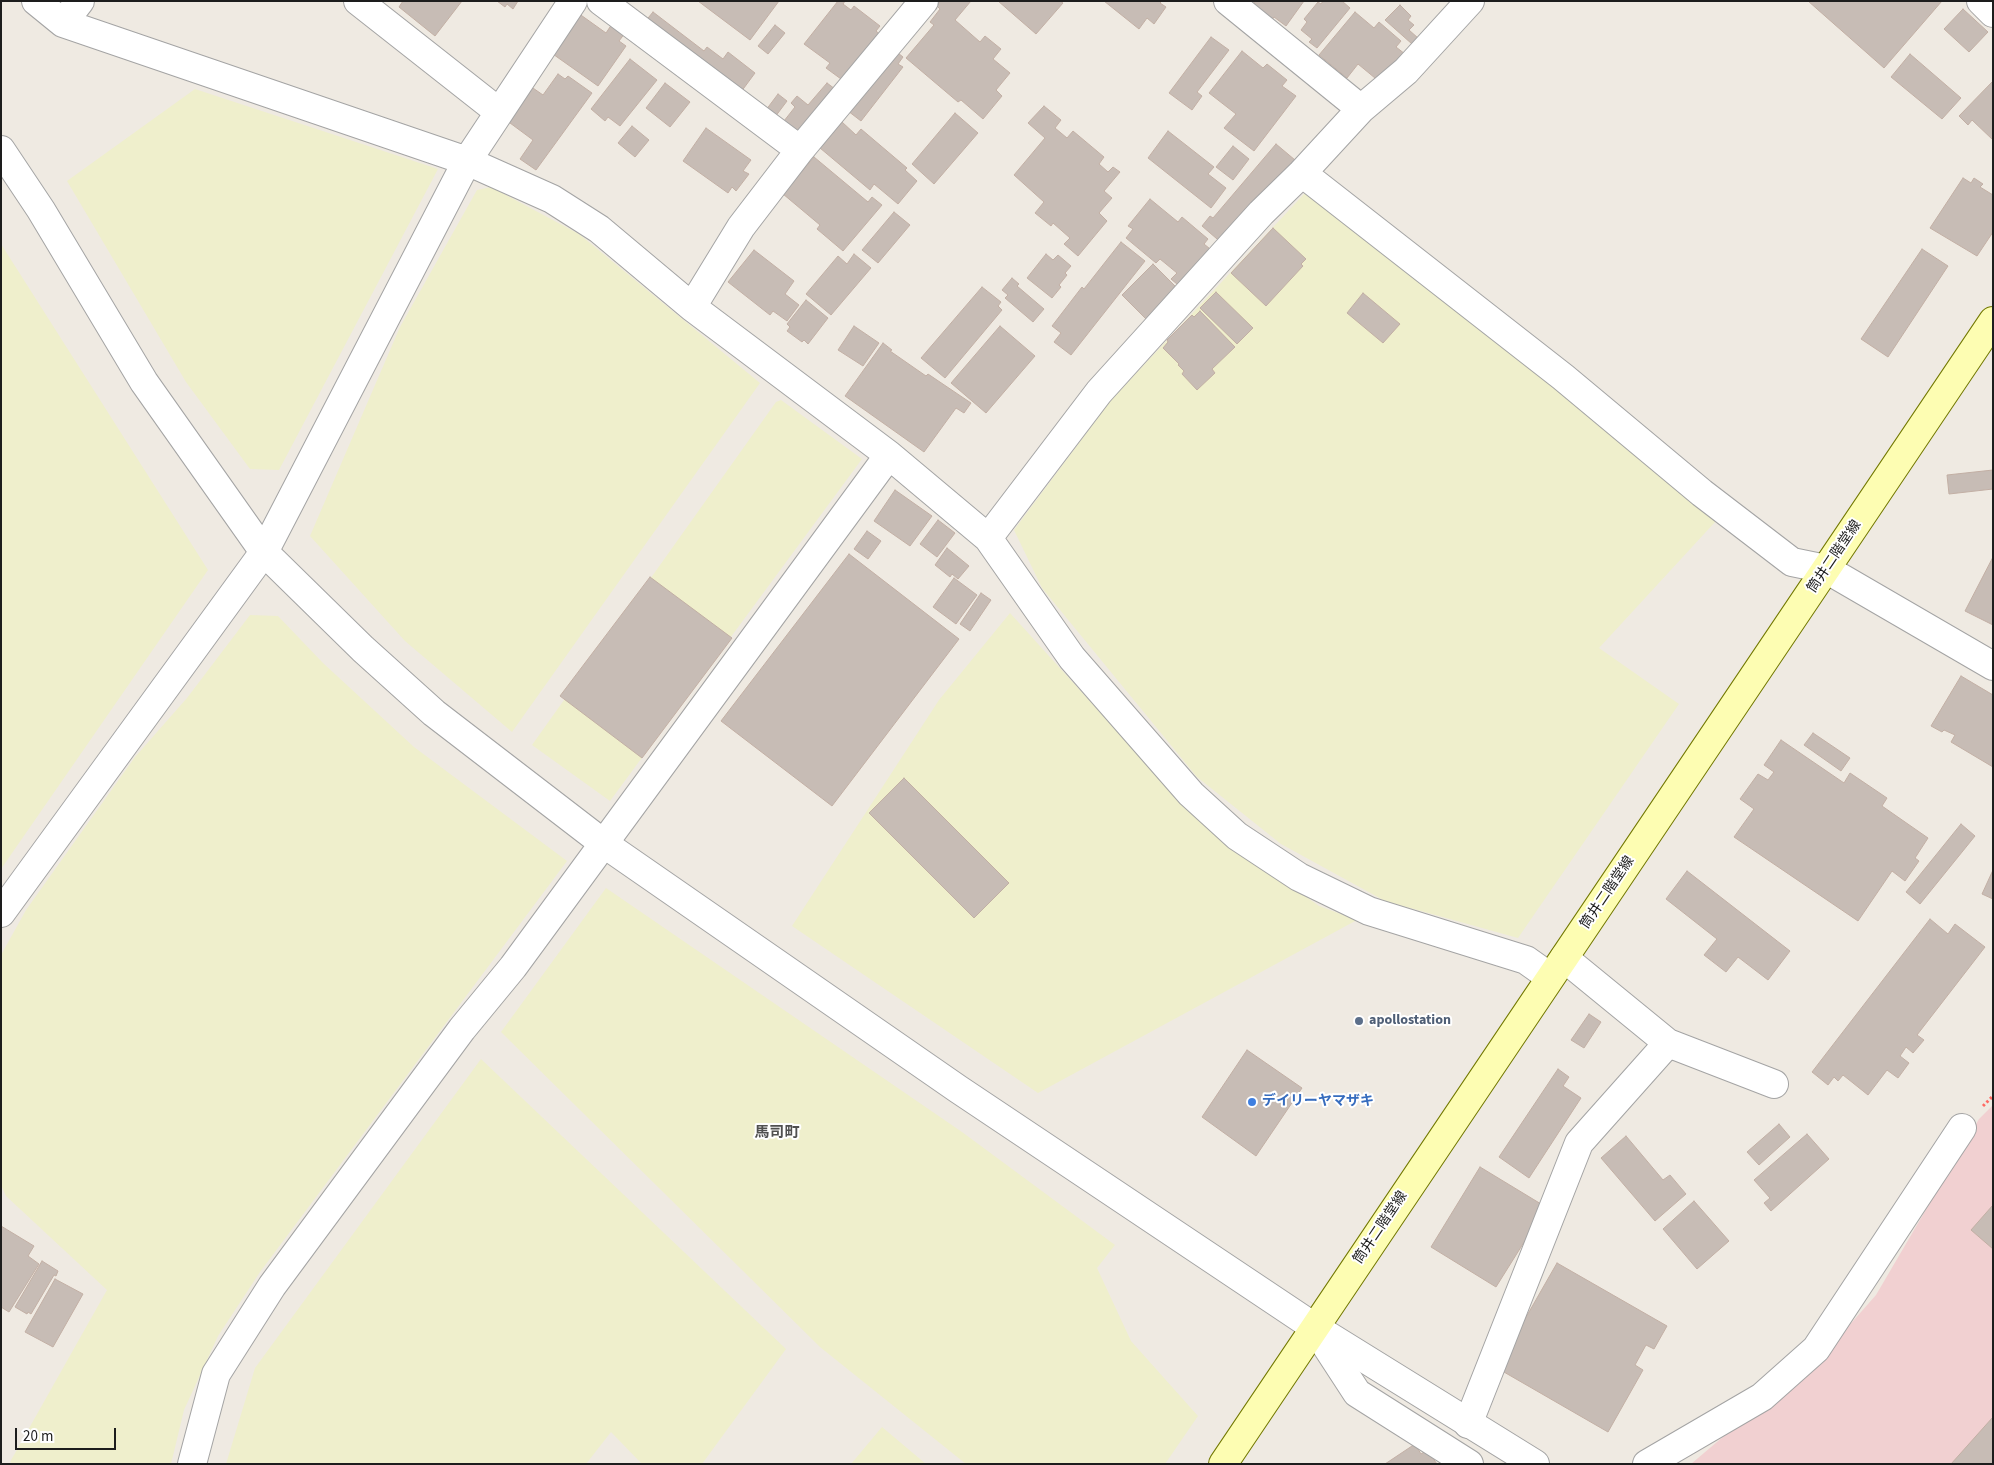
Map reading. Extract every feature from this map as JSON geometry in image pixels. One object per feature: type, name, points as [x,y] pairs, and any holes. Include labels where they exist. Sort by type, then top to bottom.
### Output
[{"type":"main road","name":"筒井二階堂線","points":[[1223,1464],[1993,321]]},
{"type":"street","points":[[36,1],[63,23],[467,160],[552,199],[599,229],[692,307],[889,455],[988,538],[1072,658],[1190,794],[1237,836],[1299,877],[1369,910],[1557,968],[1668,1043],[1774,1084]]},
{"type":"street","points":[[63,23],[80,1]]},
{"type":"street","points":[[358,1],[499,112]]},
{"type":"street","points":[[1,913],[264,552],[467,160],[573,1]]},
{"type":"street","points":[[601,1],[800,150]]},
{"type":"street","points":[[692,307],[741,227],[800,150],[924,1]]},
{"type":"street","points":[[1228,1],[1361,110]]},
{"type":"street","points":[[988,538],[1099,392],[1261,214],[1361,110],[1406,71],[1470,1]]},
{"type":"street","points":[[1981,1],[1993,13]]},
{"type":"street","points":[[1,150],[41,210],[144,382],[264,552],[363,649],[434,713],[604,843],[958,1089],[1314,1327],[1535,1464]]},
{"type":"street","points":[[1302,173],[1563,377],[1702,493],[1792,562],[1826,569],[1993,666]]},
{"type":"street","points":[[192,1464],[216,1374],[272,1286],[462,1029],[513,967],[889,455]]},
{"type":"street","points":[[1468,1424],[1579,1143],[1668,1043]]},
{"type":"street","points":[[1647,1464],[1762,1396],[1816,1349],[1962,1128]]},
{"type":"street","points":[[1314,1327],[1357,1393],[1469,1464]]},
{"type":"shaded area","points":[[1993,1105],[1993,1464],[1691,1464],[1737,1425],[1808,1372],[1876,1295],[1979,1119]]},
{"type":"green space","points":[[195,89],[438,169],[279,470],[250,469],[186,382],[67,181]]},
{"type":"green space","points":[[491,187],[579,234],[760,383],[512,732],[405,641],[310,536],[400,327],[477,190]]},
{"type":"green space","points":[[1306,192],[1554,377],[1716,521],[1599,648],[1679,704],[1518,938],[1385,901],[1281,844],[1197,777],[1042,588],[1014,530],[1111,400]]},
{"type":"green space","points":[[1,244],[208,570],[1,869]]},
{"type":"green space","points":[[781,400],[862,459],[610,801],[532,745],[776,402]]},
{"type":"green space","points":[[1010,613],[1194,816],[1319,906],[1357,920],[1038,1093],[792,926],[939,700]]},
{"type":"green space","points":[[250,615],[278,616],[323,663],[414,747],[567,861],[260,1272],[218,1336],[184,1410],[171,1464],[13,1464],[10,1462],[107,1290],[6,1196],[1,1185],[1,955],[26,910],[135,757],[187,698]]},
{"type":"green space","points":[[606,888],[962,1132],[1115,1245],[1097,1268],[1131,1341],[1198,1416],[1165,1464],[966,1464],[820,1347],[501,1032]]},
{"type":"green space","points":[[481,1059],[786,1349],[702,1464],[642,1464],[611,1432],[586,1464],[226,1464],[255,1368]]},
{"type":"green space","points":[[882,1427],[926,1464],[851,1464]]},
{"type":"building","points":[[403,1],[462,1],[435,36],[399,7]]},
{"type":"building","points":[[497,1],[518,1],[513,9],[507,4],[505,7]]},
{"type":"building","points":[[698,1],[779,1],[750,40]]},
{"type":"building","points":[[838,1],[845,1],[843,4],[851,10],[854,6],[880,26],[876,31],[884,38],[852,79],[846,73],[841,79],[826,68],[830,63],[804,44]]},
{"type":"building","points":[[940,1],[971,1],[955,20],[980,42],[985,36],[1001,49],[993,59],[1010,73],[996,90],[1002,96],[983,119],[961,100],[958,102],[906,58],[934,25],[930,22],[940,9],[937,6]]},
{"type":"building","points":[[998,1],[1060,1],[1063,3],[1036,34]]},
{"type":"building","points":[[1104,1],[1162,1],[1160,3],[1166,7],[1154,24],[1147,18],[1139,29]]},
{"type":"building","points":[[1252,1],[1304,1],[1286,26],[1274,17],[1270,23],[1251,8],[1255,3]]},
{"type":"building","points":[[1323,1],[1342,1],[1350,8],[1317,48],[1309,42],[1312,39],[1301,30],[1307,22],[1304,19],[1318,2],[1321,4]]},
{"type":"building","points":[[1808,1],[1942,1],[1884,68]]},
{"type":"building","points":[[1400,5],[1411,16],[1408,20],[1414,25],[1409,30],[1418,38],[1412,44],[1385,20]]},
{"type":"building","points":[[1963,9],[1988,32],[1969,52],[1944,29]]},
{"type":"building","points":[[653,12],[704,51],[707,47],[723,59],[728,52],[755,73],[738,96],[644,23]]},
{"type":"building","points":[[1355,12],[1374,28],[1379,22],[1401,41],[1396,47],[1405,54],[1381,83],[1358,64],[1347,78],[1319,55]]},
{"type":"building","points":[[578,13],[606,33],[612,24],[625,33],[619,41],[626,46],[598,86],[550,52]]},
{"type":"building","points":[[775,25],[785,33],[768,54],[758,46]]},
{"type":"building","points":[[1211,37],[1229,50],[1197,92],[1202,96],[1192,110],[1169,93]]},
{"type":"building","points":[[1242,51],[1263,68],[1267,64],[1287,80],[1282,86],[1296,96],[1254,151],[1224,128],[1236,114],[1209,93]]},
{"type":"building","points":[[898,53],[903,57],[898,64],[903,67],[861,121],[848,111]]},
{"type":"building","points":[[1910,54],[1961,98],[1942,119],[1891,77]]},
{"type":"building","points":[[630,59],[657,80],[620,126],[608,117],[605,121],[591,109]]},
{"type":"building","points":[[558,74],[565,79],[568,76],[592,93],[536,170],[520,159],[533,140],[506,120],[530,86],[543,95]]},
{"type":"building","points":[[1993,81],[1993,140],[1972,120],[1968,125],[1959,116]]},
{"type":"building","points":[[665,83],[690,102],[670,127],[646,108]]},
{"type":"building","points":[[827,83],[835,89],[799,141],[780,126],[795,107],[791,103],[797,96],[808,105]]},
{"type":"building","points":[[778,94],[787,101],[772,121],[763,114]]},
{"type":"building","points":[[1044,106],[1061,120],[1055,128],[1067,138],[1073,131],[1104,157],[1099,164],[1108,172],[1113,167],[1120,172],[1104,191],[1112,198],[1099,213],[1107,221],[1078,256],[1064,244],[1070,238],[1053,223],[1051,226],[1035,213],[1044,202],[1014,175],[1045,138],[1028,123]]},
{"type":"building","points":[[955,113],[978,133],[934,184],[912,164]]},
{"type":"building","points":[[842,122],[856,135],[861,129],[907,168],[905,170],[917,181],[898,204],[874,184],[870,190],[820,148]]},
{"type":"building","points":[[632,126],[649,140],[635,157],[618,143]]},
{"type":"building","points":[[706,128],[751,160],[743,171],[749,174],[736,191],[732,187],[728,193],[683,161]]},
{"type":"building","points":[[1168,131],[1214,167],[1208,174],[1226,188],[1211,208],[1148,158]]},
{"type":"building","points":[[1276,144],[1295,160],[1224,245],[1202,226],[1210,216],[1213,218]]},
{"type":"building","points":[[1233,146],[1249,159],[1233,180],[1216,167]]},
{"type":"building","points":[[814,157],[868,202],[872,197],[882,205],[843,251],[817,229],[820,225],[783,194]]},
{"type":"building","points":[[1963,178],[1971,183],[1974,178],[1983,184],[1980,187],[1993,195],[1993,232],[1977,256],[1930,228]]},
{"type":"building","points":[[1150,199],[1178,222],[1182,217],[1208,239],[1204,244],[1215,253],[1184,290],[1171,279],[1177,273],[1160,259],[1156,263],[1126,238],[1133,229],[1128,226]]},
{"type":"building","points":[[894,212],[910,225],[878,263],[862,250]]},
{"type":"building","points":[[1273,228],[1306,259],[1301,264],[1303,266],[1266,306],[1231,273]]},
{"type":"building","points":[[1121,242],[1145,261],[1071,355],[1054,342],[1061,333],[1052,326],[1082,287],[1084,289]]},
{"type":"building","points":[[1922,249],[1948,266],[1888,357],[1861,339]]},
{"type":"building","points":[[754,250],[794,281],[785,294],[799,305],[787,321],[773,311],[770,315],[728,282]]},
{"type":"building","points":[[854,254],[871,268],[831,315],[806,294],[838,256],[847,264]]},
{"type":"building","points":[[1046,254],[1053,260],[1058,255],[1071,266],[1059,285],[1061,287],[1052,298],[1027,278]]},
{"type":"building","points":[[1153,264],[1179,290],[1148,321],[1122,295]]},
{"type":"building","points":[[1012,278],[1019,284],[1017,286],[1044,309],[1033,322],[1005,298],[1008,295],[1002,290]]},
{"type":"building","points":[[982,287],[1001,302],[998,306],[1002,310],[945,378],[921,358]]},
{"type":"building","points":[[1216,292],[1253,328],[1237,344],[1200,308]]},
{"type":"building","points":[[1363,293],[1400,324],[1383,343],[1347,313]]},
{"type":"building","points":[[806,300],[828,318],[808,344],[787,331],[790,327],[787,324]]},
{"type":"building","points":[[1200,311],[1235,347],[1212,369],[1215,373],[1197,390],[1182,374],[1184,371],[1179,364],[1163,348],[1168,342],[1167,340],[1192,315],[1194,317]]},
{"type":"building","points":[[854,326],[879,343],[863,366],[838,350]]},
{"type":"building","points":[[1000,326],[1035,356],[986,413],[951,383]]},
{"type":"building","points":[[883,343],[892,350],[890,351],[926,376],[928,374],[971,403],[964,413],[956,408],[924,452],[845,396]]},
{"type":"building","points":[[1993,470],[1993,489],[1949,494],[1947,475]]},
{"type":"building","points":[[895,490],[932,516],[910,546],[874,521]]},
{"type":"building","points":[[938,520],[955,533],[937,557],[920,544]]},
{"type":"building","points":[[867,531],[881,541],[868,559],[854,549]]},
{"type":"building","points":[[947,548],[969,566],[958,579],[952,574],[950,577],[935,565]]},
{"type":"building","points":[[849,554],[959,639],[832,806],[721,721]]},
{"type":"building","points":[[1993,557],[1993,625],[1965,611]]},
{"type":"building","points":[[650,577],[732,638],[642,758],[560,696]]},
{"type":"building","points":[[954,578],[977,595],[956,624],[933,607]]},
{"type":"building","points":[[981,593],[991,600],[970,631],[960,624]]},
{"type":"building","points":[[1961,676],[1993,695],[1993,767],[1951,742],[1955,735],[1944,730],[1942,732],[1931,726]]},
{"type":"building","points":[[1813,733],[1850,758],[1841,771],[1804,745]]},
{"type":"building","points":[[1781,740],[1844,783],[1850,773],[1887,798],[1882,806],[1928,838],[1915,858],[1919,861],[1905,881],[1892,871],[1858,921],[1734,837],[1754,809],[1740,799],[1758,774],[1768,780],[1774,772],[1764,765]]},
{"type":"building","points":[[904,778],[1009,883],[974,918],[869,813]]},
{"type":"building","points":[[1961,824],[1975,836],[1920,904],[1906,892]]},
{"type":"building","points":[[1993,870],[1993,899],[1982,894]]},
{"type":"building","points":[[1687,871],[1790,951],[1768,980],[1738,957],[1726,972],[1704,955],[1717,939],[1666,899]]},
{"type":"building","points":[[1930,919],[1948,934],[1955,924],[1985,947],[1917,1035],[1924,1040],[1913,1053],[1906,1047],[1900,1056],[1909,1063],[1898,1078],[1887,1070],[1868,1095],[1843,1075],[1838,1081],[1834,1077],[1828,1085],[1812,1072]]},
{"type":"building","points":[[1589,1014],[1601,1022],[1584,1048],[1571,1040]]},
{"type":"building","name":"デイリーヤマザキ","points":[[1247,1050],[1302,1088],[1256,1156],[1202,1117]]},
{"type":"building","points":[[1558,1069],[1569,1077],[1563,1086],[1581,1098],[1529,1178],[1499,1157]]},
{"type":"building","points":[[1779,1124],[1790,1137],[1759,1165],[1747,1152]]},
{"type":"building","points":[[1807,1134],[1829,1159],[1771,1211],[1764,1203],[1770,1198],[1754,1180]]},
{"type":"building","points":[[1626,1136],[1663,1180],[1670,1175],[1686,1194],[1655,1221],[1601,1158]]},
{"type":"building","points":[[1480,1167],[1546,1207],[1496,1287],[1431,1247]]},
{"type":"building","points":[[1694,1201],[1729,1241],[1697,1269],[1663,1229]]},
{"type":"building","points":[[1993,1205],[1993,1249],[1971,1230]]},
{"type":"building","points":[[1,1226],[34,1246],[28,1256],[39,1264],[9,1312],[1,1307]]},
{"type":"building","points":[[42,1261],[58,1271],[31,1314],[28,1312],[27,1314],[15,1307]]},
{"type":"building","points":[[1557,1263],[1667,1326],[1654,1349],[1646,1345],[1635,1365],[1643,1370],[1608,1432],[1497,1368]]},
{"type":"building","points":[[55,1279],[83,1294],[53,1347],[25,1332]]},
{"type":"building","points":[[1993,1417],[1993,1464],[1951,1464]]},
{"type":"building","points":[[1415,1444],[1421,1454],[1427,1450],[1437,1464],[1385,1464]]},
{"type":"place","name":"apollostation","points":[[1359,1021]]},
{"type":"place","name":"デイリーヤマザキ","points":[[1252,1102]]},
{"type":"district","name":"馬司町","points":[[777,1134]]}]
